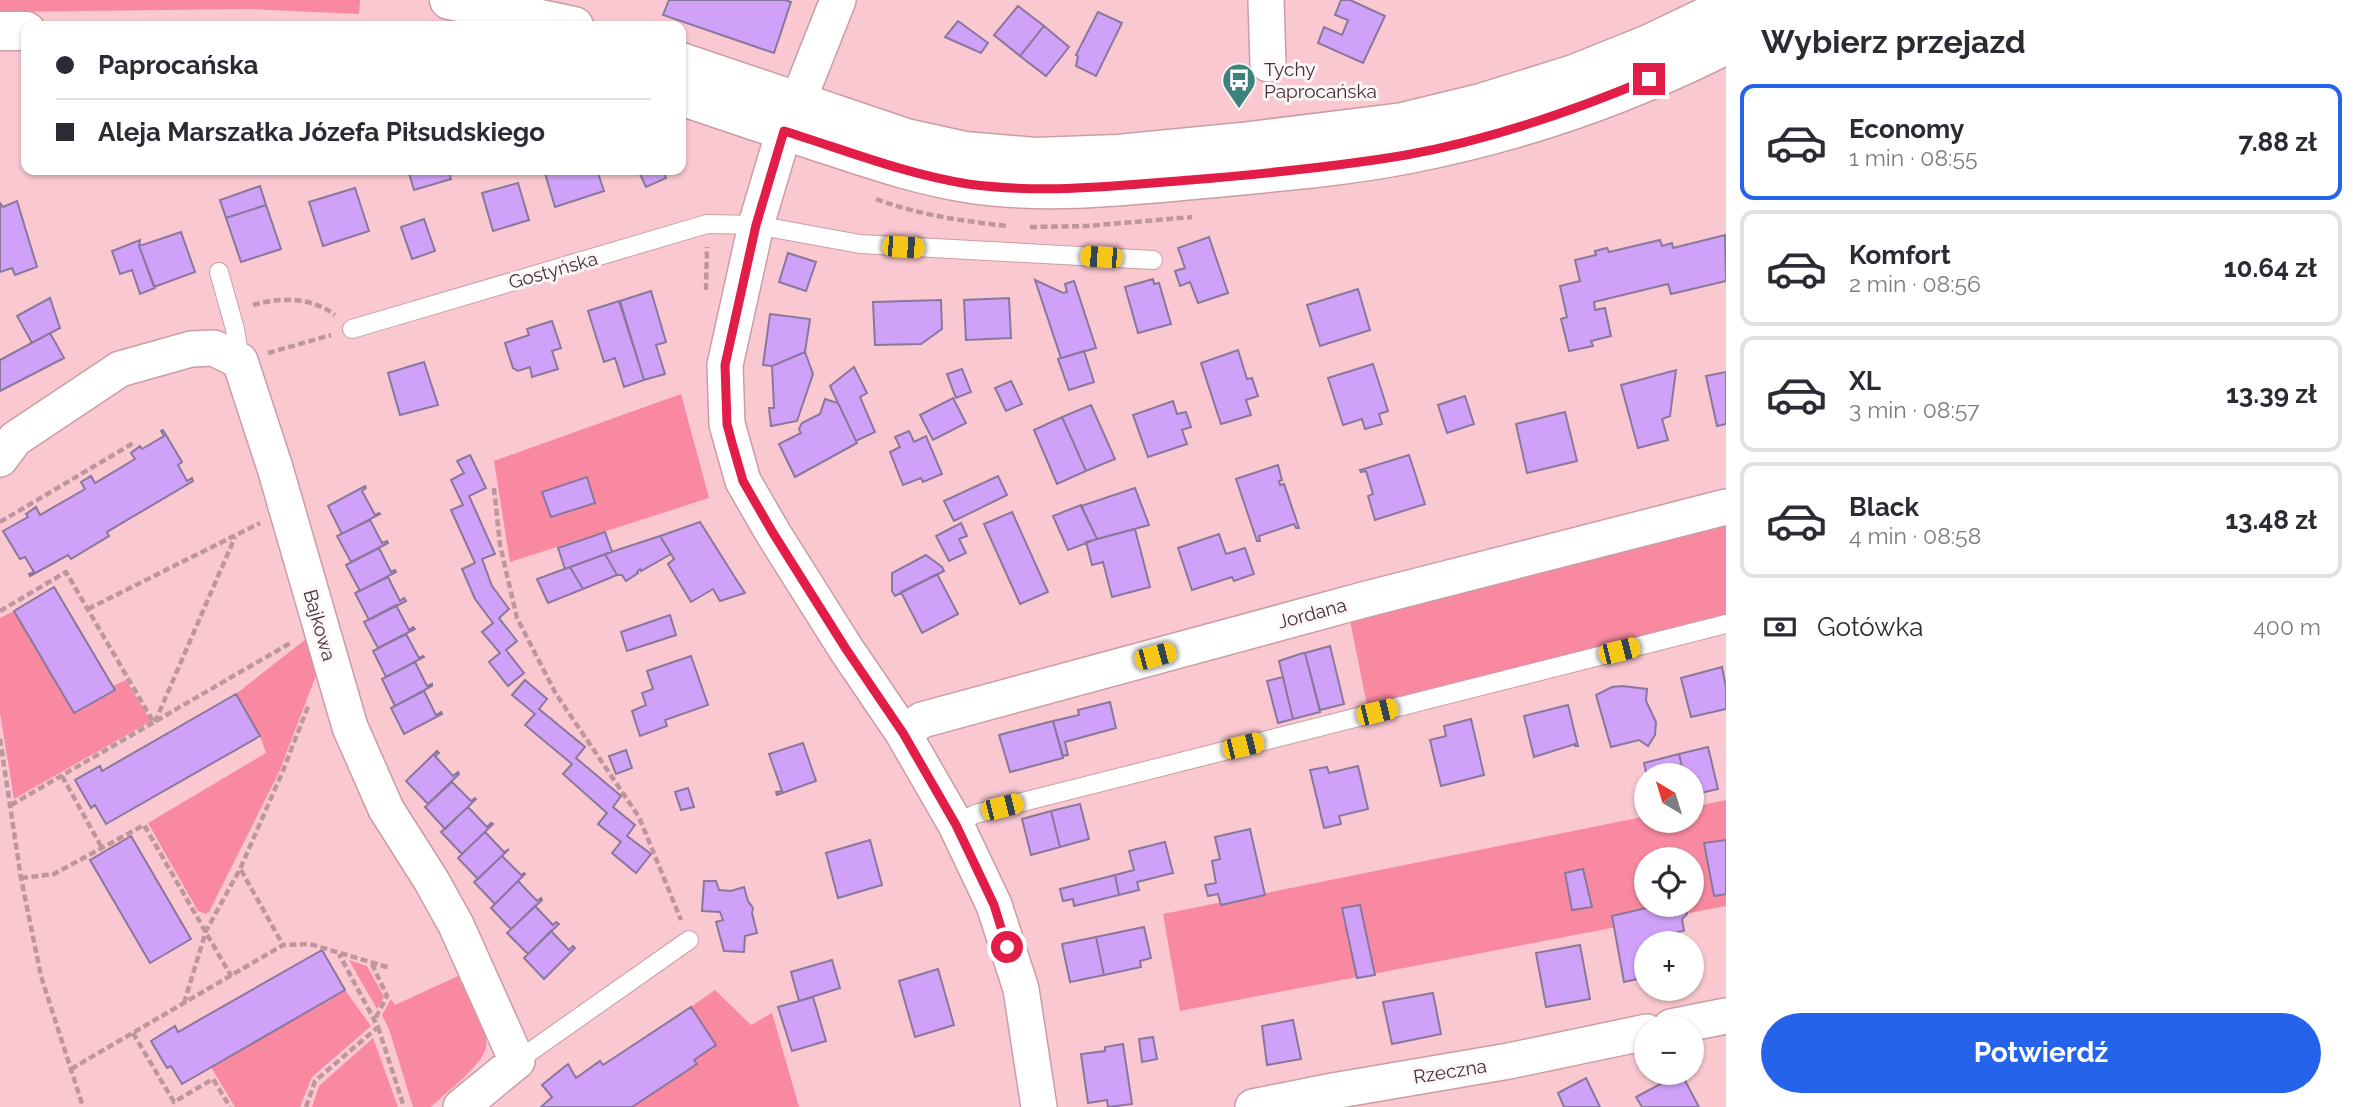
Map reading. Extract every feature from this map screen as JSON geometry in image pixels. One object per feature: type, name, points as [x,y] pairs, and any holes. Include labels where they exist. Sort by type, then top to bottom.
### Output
[{"type":"main road","points":[[449,0],[550,21]]},
{"type":"main road","points":[[686,97],[965,151],[1036,157],[1118,154],[1403,122],[1481,103],[1574,74],[1649,44],[1726,7]]},
{"type":"main road","points":[[0,31],[21,31]]},
{"type":"main road","points":[[686,64],[791,116],[929,177],[1014,188],[1132,186],[1277,172],[1406,155],[1457,144],[1553,116],[1726,45]]},
{"type":"street","points":[[838,0],[791,116],[756,225],[725,365],[727,424],[743,481],[846,649],[903,733],[956,825],[994,905],[1021,989],[1039,1107]]},
{"type":"street","points":[[1266,0],[1268,64]]},
{"type":"street","points":[[0,459],[15,439],[120,369],[191,349],[214,348],[253,357]]},
{"type":"street","name":"Bajkowa","points":[[253,357],[275,468],[350,727],[386,809],[456,925],[517,1061]]},
{"type":"street","name":"Jordana","points":[[903,733],[922,720],[1363,600],[1726,506]]},
{"type":"street","points":[[1704,1020],[1726,1016]]},
{"type":"street","name":"Rzeczna","points":[[1253,1107],[1336,1099],[1634,1035]]},
{"type":"street","points":[[461,1107],[517,1061]]},
{"type":"lane","name":"Gostyńska","points":[[352,329],[707,224],[756,225],[860,244],[1153,260]]},
{"type":"lane","points":[[219,272],[232,317],[253,357]]},
{"type":"lane","points":[[956,825],[975,814],[1726,624]]},
{"type":"lane","points":[[517,1061],[689,940]]},
{"type":"path","points":[[232,317],[255,304],[281,299],[307,302],[331,312],[352,329]]},
{"type":"path","points":[[253,357],[352,329]]},
{"type":"path","points":[[0,522],[135,442]]},
{"type":"path","points":[[494,488],[500,545],[517,618],[556,694],[639,817],[689,940]]},
{"type":"path","points":[[89,609],[236,536],[154,723]]},
{"type":"path","points":[[0,611],[66,572],[154,723]]},
{"type":"path","points":[[11,805],[262,660]]},
{"type":"path","points":[[0,739],[21,878],[41,976],[83,1107]]},
{"type":"path","points":[[184,1003],[206,932],[240,869],[282,773]]},
{"type":"path","points":[[62,776],[102,848]]},
{"type":"path","points":[[21,878],[54,874],[144,825],[231,976]]},
{"type":"path","points":[[240,869],[283,945]]},
{"type":"path","points":[[71,1069],[283,945],[310,944],[390,968]]},
{"type":"path","points":[[339,954],[379,1027],[404,1107]]},
{"type":"path","points":[[372,963],[387,996],[374,1019]]},
{"type":"path","points":[[306,1107],[315,1081],[379,1027]]},
{"type":"path","points":[[133,1033],[174,1102],[213,1079],[230,1107]]},
{"type":"shaded area","points":[[0,0],[360,0],[359,14],[249,9],[0,12]]},
{"type":"shaded area","points":[[681,394],[709,498],[510,562],[494,461]]},
{"type":"shaded area","points":[[1726,520],[1726,617],[1367,705],[1349,615]]},
{"type":"shaded area","points":[[14,611],[74,713],[115,690],[113,686],[126,680],[151,721],[14,799],[0,713],[0,618]]},
{"type":"shaded area","points":[[315,632],[325,652],[279,772],[209,912],[206,914],[198,911],[148,823],[266,753],[260,736],[236,694]]},
{"type":"shaded area","points":[[1726,800],[1726,906],[1704,910],[1704,847],[1634,847],[1634,917],[1669,917],[1180,1011],[1163,914],[1634,819],[1634,833],[1704,833],[1704,805]]},
{"type":"shaded area","points":[[349,960],[367,966],[384,997],[377,1009]]},
{"type":"shaded area","points":[[458,976],[481,1021],[486,1039],[484,1054],[471,1070],[431,1107],[413,1107],[389,1029],[382,1015],[391,999],[395,1005]]},
{"type":"shaded area","points":[[345,990],[371,1026],[312,1077],[300,1107],[235,1107],[211,1067]]},
{"type":"shaded area","points":[[715,990],[751,1025],[772,1013],[799,1107],[632,1107],[697,1064],[694,1060],[716,1045],[691,1007]]},
{"type":"shaded area","points":[[373,1038],[398,1107],[312,1107],[319,1086]]},
{"type":"building","points":[[669,0],[791,2],[774,53],[663,15]]},
{"type":"building","points":[[1341,0],[1350,0],[1385,16],[1363,63],[1318,43],[1324,27],[1342,35],[1348,20],[1335,15]]},
{"type":"building","points":[[1018,6],[1044,26],[1020,56],[994,35]]},
{"type":"building","points":[[1098,12],[1122,23],[1096,76],[1076,66],[1076,55]]},
{"type":"building","points":[[958,21],[988,43],[981,53],[945,37]]},
{"type":"building","points":[[1044,26],[1069,47],[1046,76],[1020,56]]},
{"type":"building","points":[[410,175],[450,175],[451,179],[414,190]]},
{"type":"building","points":[[545,175],[599,175],[604,191],[555,207]]},
{"type":"building","points":[[640,175],[665,175],[666,178],[646,187]]},
{"type":"building","points":[[518,183],[529,220],[493,231],[482,193]]},
{"type":"building","points":[[260,186],[266,205],[226,218],[220,200]]},
{"type":"building","points":[[355,188],[369,231],[323,246],[309,202]]},
{"type":"building","points":[[17,201],[37,267],[15,275],[12,268],[0,272],[0,203],[3,207]]},
{"type":"building","points":[[266,205],[281,249],[241,262],[226,218]]},
{"type":"building","points":[[424,219],[435,251],[412,259],[401,227]]},
{"type":"building","points":[[181,232],[195,272],[154,287],[139,246]]},
{"type":"building","points":[[1725,235],[1726,281],[1671,294],[1668,284],[1594,302],[1595,310],[1605,308],[1611,336],[1591,341],[1593,346],[1569,351],[1561,319],[1567,317],[1560,286],[1580,281],[1575,260],[1596,255],[1595,251],[1607,248],[1609,252],[1660,240],[1662,246],[1672,243],[1673,248]]},
{"type":"building","points":[[1209,237],[1228,293],[1198,303],[1190,282],[1180,286],[1175,271],[1185,268],[1178,248]]},
{"type":"building","points":[[140,240],[139,246],[155,288],[140,294],[132,270],[120,274],[112,251]]},
{"type":"building","points":[[788,253],[816,262],[806,291],[779,282]]},
{"type":"building","points":[[1153,279],[1154,284],[1159,283],[1171,324],[1138,333],[1125,287]]},
{"type":"building","points":[[1035,280],[1063,293],[1067,292],[1065,284],[1074,281],[1096,348],[1061,358]]},
{"type":"building","points":[[1358,289],[1370,330],[1320,346],[1307,305]]},
{"type":"building","points":[[651,291],[666,342],[656,345],[665,374],[644,380],[620,301]]},
{"type":"building","points":[[50,298],[60,328],[32,343],[17,316]]},
{"type":"building","points":[[1009,298],[1011,338],[966,340],[964,300]]},
{"type":"building","points":[[941,300],[942,329],[921,344],[875,345],[873,302]]},
{"type":"building","points":[[619,301],[644,380],[624,387],[615,358],[604,362],[588,311]]},
{"type":"building","points":[[770,314],[810,319],[805,352],[772,366],[763,365]]},
{"type":"building","points":[[552,321],[561,348],[552,351],[558,369],[532,377],[530,367],[518,371],[513,368],[505,343],[529,335],[527,329]]},
{"type":"building","points":[[50,333],[64,358],[0,391],[0,360]]},
{"type":"building","points":[[1238,350],[1247,379],[1252,378],[1258,396],[1246,400],[1251,415],[1221,424],[1201,363]]},
{"type":"building","points":[[1084,351],[1094,382],[1069,390],[1058,359]]},
{"type":"building","points":[[805,352],[813,374],[797,421],[771,426],[769,408],[774,408],[772,366]]},
{"type":"building","points":[[424,362],[438,405],[400,415],[388,373]]},
{"type":"building","points":[[1373,364],[1388,411],[1379,414],[1382,424],[1365,429],[1362,419],[1343,425],[1328,378]]},
{"type":"building","points":[[854,367],[867,393],[860,397],[875,432],[856,441],[830,386]]},
{"type":"building","points":[[962,369],[971,392],[956,398],[947,374]]},
{"type":"building","points":[[1676,370],[1670,416],[1662,419],[1668,440],[1638,448],[1621,385]]},
{"type":"building","points":[[1726,372],[1726,424],[1717,426],[1706,376]]},
{"type":"building","points":[[1011,381],[1022,404],[1006,411],[995,388]]},
{"type":"building","points":[[1465,396],[1474,424],[1447,433],[1438,405]]},
{"type":"building","points":[[953,398],[966,423],[933,440],[920,415]]},
{"type":"building","points":[[825,399],[838,403],[857,443],[795,477],[779,444],[801,433],[799,429],[802,423],[820,414]]},
{"type":"building","points":[[1173,401],[1177,414],[1186,412],[1191,427],[1182,430],[1187,444],[1148,457],[1133,415]]},
{"type":"building","points":[[1091,405],[1115,459],[1086,471],[1062,417]]},
{"type":"building","points":[[1565,412],[1577,461],[1527,473],[1516,424]]},
{"type":"building","points":[[1062,417],[1086,471],[1057,484],[1034,430]]},
{"type":"building","points":[[163,430],[182,462],[178,465],[187,481],[192,478],[193,481],[107,532],[109,536],[71,559],[68,555],[30,576],[29,574],[34,572],[25,557],[20,559],[3,531],[28,517],[26,514],[36,507],[40,515],[85,489],[81,482],[91,476],[95,483],[135,459],[131,453],[140,446],[142,449],[164,436],[161,431]]},
{"type":"building","points":[[909,431],[914,442],[926,436],[942,474],[923,482],[921,478],[903,485],[890,452],[900,447],[895,437]]},
{"type":"building","points":[[470,455],[486,488],[469,496],[495,554],[482,559],[492,586],[509,609],[499,618],[517,641],[506,650],[524,673],[508,686],[489,662],[500,653],[482,632],[493,623],[475,599],[462,569],[475,563],[451,510],[463,505],[451,480],[464,473],[457,461]]},
{"type":"building","points":[[1409,455],[1425,504],[1375,520],[1368,496],[1373,494],[1366,471],[1360,470]]},
{"type":"building","points":[[1278,465],[1282,480],[1279,481],[1280,485],[1284,484],[1299,528],[1294,524],[1259,536],[1260,541],[1257,541],[1236,479]]},
{"type":"building","points":[[998,476],[1007,495],[954,521],[944,501]]},
{"type":"building","points":[[587,477],[595,503],[551,517],[542,492]]},
{"type":"building","points":[[365,486],[362,491],[375,515],[380,514],[342,534],[328,506]]},
{"type":"building","points":[[1135,488],[1149,525],[1097,539],[1081,506]]},
{"type":"building","points":[[1081,505],[1097,539],[1068,550],[1053,516]]},
{"type":"building","points":[[1012,512],[1048,592],[1020,604],[984,524]]},
{"type":"building","points":[[370,520],[382,543],[388,543],[351,562],[337,536]]},
{"type":"building","points":[[700,522],[745,593],[720,601],[713,589],[691,602],[668,564],[674,559],[660,536]]},
{"type":"building","points":[[961,523],[967,536],[959,539],[966,553],[949,561],[936,536]]},
{"type":"building","points":[[1135,529],[1150,587],[1112,597],[1103,562],[1092,565],[1086,542]]},
{"type":"building","points":[[605,532],[612,552],[565,569],[558,548]]},
{"type":"building","points":[[1219,534],[1226,554],[1245,548],[1254,574],[1234,581],[1232,577],[1192,590],[1178,548]]},
{"type":"building","points":[[660,536],[671,554],[641,571],[640,569],[626,581],[622,575],[617,575],[605,554]]},
{"type":"building","points":[[379,548],[391,572],[396,572],[360,591],[346,565]]},
{"type":"building","points":[[605,554],[617,575],[583,589],[570,567]]},
{"type":"building","points":[[926,555],[944,571],[895,596],[892,591],[892,573]]},
{"type":"building","points":[[570,567],[583,589],[548,603],[537,579]]},
{"type":"building","points":[[937,574],[958,614],[922,633],[901,592]]},
{"type":"building","points":[[388,577],[400,601],[404,598],[406,601],[369,620],[355,593]]},
{"type":"building","points":[[54,587],[115,690],[74,713],[14,611]]},
{"type":"building","points":[[396,605],[409,630],[413,627],[415,629],[378,648],[364,622]]},
{"type":"building","points":[[670,615],[676,635],[627,651],[621,632]]},
{"type":"building","points":[[406,634],[419,658],[424,657],[386,677],[373,651]]},
{"type":"building","points":[[1330,646],[1344,704],[1320,710],[1305,653]]},
{"type":"building","points":[[1303,653],[1320,712],[1293,719],[1279,661]]},
{"type":"building","points":[[691,656],[708,705],[665,720],[667,726],[640,736],[632,711],[646,705],[642,693],[653,689],[647,671]]},
{"type":"building","points":[[415,662],[427,686],[432,686],[395,706],[382,679]]},
{"type":"building","points":[[1722,667],[1726,709],[1691,717],[1681,678]]},
{"type":"building","points":[[1283,677],[1293,719],[1278,723],[1267,681]]},
{"type":"building","points":[[525,680],[547,699],[539,709],[585,747],[576,758],[621,796],[613,807],[635,825],[627,836],[651,854],[636,873],[612,853],[621,842],[598,824],[607,813],[563,774],[572,764],[525,725],[535,714],[512,695]]},
{"type":"building","points":[[1612,687],[1647,689],[1646,701],[1656,722],[1655,735],[1648,746],[1639,740],[1611,747],[1596,695]]},
{"type":"building","points":[[424,691],[436,715],[441,712],[442,714],[404,734],[391,708]]},
{"type":"building","points":[[236,694],[260,736],[106,824],[95,805],[91,808],[75,780],[100,766],[102,771]]},
{"type":"building","points":[[1110,702],[1116,728],[1065,742],[1068,755],[1063,756],[1053,721],[1079,715],[1078,710]]},
{"type":"building","points":[[1568,705],[1578,746],[1575,744],[1534,757],[1524,716]]},
{"type":"building","points":[[1471,719],[1484,775],[1441,786],[1430,740],[1446,736],[1444,726]]},
{"type":"building","points":[[1053,721],[1063,758],[1010,772],[999,735]]},
{"type":"building","points":[[803,743],[816,781],[777,795],[776,792],[782,791],[769,754]]},
{"type":"building","points":[[1708,747],[1718,789],[1704,792],[1704,763],[1681,763],[1679,754]]},
{"type":"building","points":[[626,750],[632,768],[616,774],[609,756]]},
{"type":"building","points":[[437,751],[439,753],[435,756],[453,776],[458,772],[459,774],[428,804],[406,781]]},
{"type":"building","points":[[1679,754],[1681,763],[1644,763]]},
{"type":"building","points":[[1358,766],[1368,809],[1339,816],[1341,824],[1324,828],[1310,770],[1327,767],[1329,773]]},
{"type":"building","points":[[452,782],[471,801],[476,799],[445,829],[425,807]]},
{"type":"building","points":[[688,788],[694,807],[681,810],[675,792]]},
{"type":"building","points":[[1080,804],[1089,839],[1060,847],[1051,811]]},
{"type":"building","points":[[468,807],[487,827],[493,824],[462,854],[441,832]]},
{"type":"building","points":[[1051,811],[1060,847],[1031,855],[1022,819]]},
{"type":"building","points":[[1250,829],[1265,895],[1221,905],[1218,894],[1208,896],[1205,885],[1216,883],[1212,861],[1220,859],[1215,837]]},
{"type":"building","points":[[485,832],[504,852],[509,849],[478,879],[458,858]]},
{"type":"building","points":[[131,836],[191,939],[150,963],[90,860]]},
{"type":"building","points":[[870,840],[882,885],[838,898],[826,853]]},
{"type":"building","points":[[1726,840],[1726,894],[1714,896],[1704,843]]},
{"type":"building","points":[[1165,842],[1173,873],[1137,882],[1139,890],[1119,895],[1115,875],[1134,870],[1129,851]]},
{"type":"building","points":[[502,856],[521,875],[525,874],[495,904],[474,882]]},
{"type":"building","points":[[1583,869],[1592,907],[1572,910],[1565,873]]},
{"type":"building","points":[[1115,875],[1119,895],[1074,906],[1073,899],[1063,901],[1060,889]]},
{"type":"building","points":[[518,881],[537,901],[541,898],[542,900],[511,929],[491,908]]},
{"type":"building","points":[[704,881],[716,881],[719,890],[731,891],[744,887],[753,908],[757,933],[745,936],[744,952],[724,951],[716,922],[723,920],[720,912],[702,911]]},
{"type":"building","points":[[1360,905],[1375,975],[1357,978],[1342,908]]},
{"type":"building","points":[[535,906],[553,925],[556,922],[559,924],[528,954],[507,933]]},
{"type":"building","points":[[1634,911],[1634,917],[1684,917],[1684,931],[1634,931],[1634,980],[1624,982],[1612,916]]},
{"type":"building","points":[[1144,927],[1151,958],[1140,961],[1141,967],[1104,975],[1096,937]]},
{"type":"building","points":[[551,931],[569,950],[573,946],[575,948],[544,979],[524,958]]},
{"type":"building","points":[[1096,937],[1104,975],[1070,982],[1062,944]]},
{"type":"building","points":[[1580,945],[1590,999],[1546,1007],[1536,953]]},
{"type":"building","points":[[322,950],[345,990],[182,1084],[171,1066],[167,1068],[151,1041],[175,1026],[178,1032]]},
{"type":"building","points":[[832,960],[840,988],[799,1001],[791,972]]},
{"type":"building","points":[[938,969],[954,1025],[915,1037],[899,981]]},
{"type":"building","points":[[1433,993],[1441,1034],[1392,1044],[1383,1002]]},
{"type":"building","points":[[813,997],[826,1041],[792,1051],[778,1007]]},
{"type":"building","points":[[691,1007],[716,1045],[694,1060],[697,1064],[632,1107],[541,1107],[552,1097],[542,1085],[568,1064],[576,1078],[600,1061],[603,1065]]},
{"type":"building","points":[[1293,1020],[1301,1059],[1267,1065],[1262,1026]]},
{"type":"building","points":[[1153,1037],[1157,1059],[1142,1062],[1139,1039]]},
{"type":"building","points":[[1123,1044],[1132,1104],[1108,1107],[1107,1100],[1088,1103],[1081,1054],[1105,1051],[1105,1047]]},
{"type":"building","points":[[1586,1078],[1600,1107],[1564,1107],[1558,1093]]},
{"type":"building","points":[[1658,1085],[1687,1085],[1699,1107],[1642,1107],[1636,1097]]},
{"type":"place","name":"Tychy Paprocańska","points":[[1239,110]]},
{"type":"route","points":[[1007,947],[994,905],[956,825],[903,733],[773,533],[743,481],[732,443],[727,424],[725,365],[756,225],[784,131],[929,177],[969,184],[1014,188],[1132,186],[1277,172],[1406,155],[1457,144],[1553,116],[1649,79]]}]
